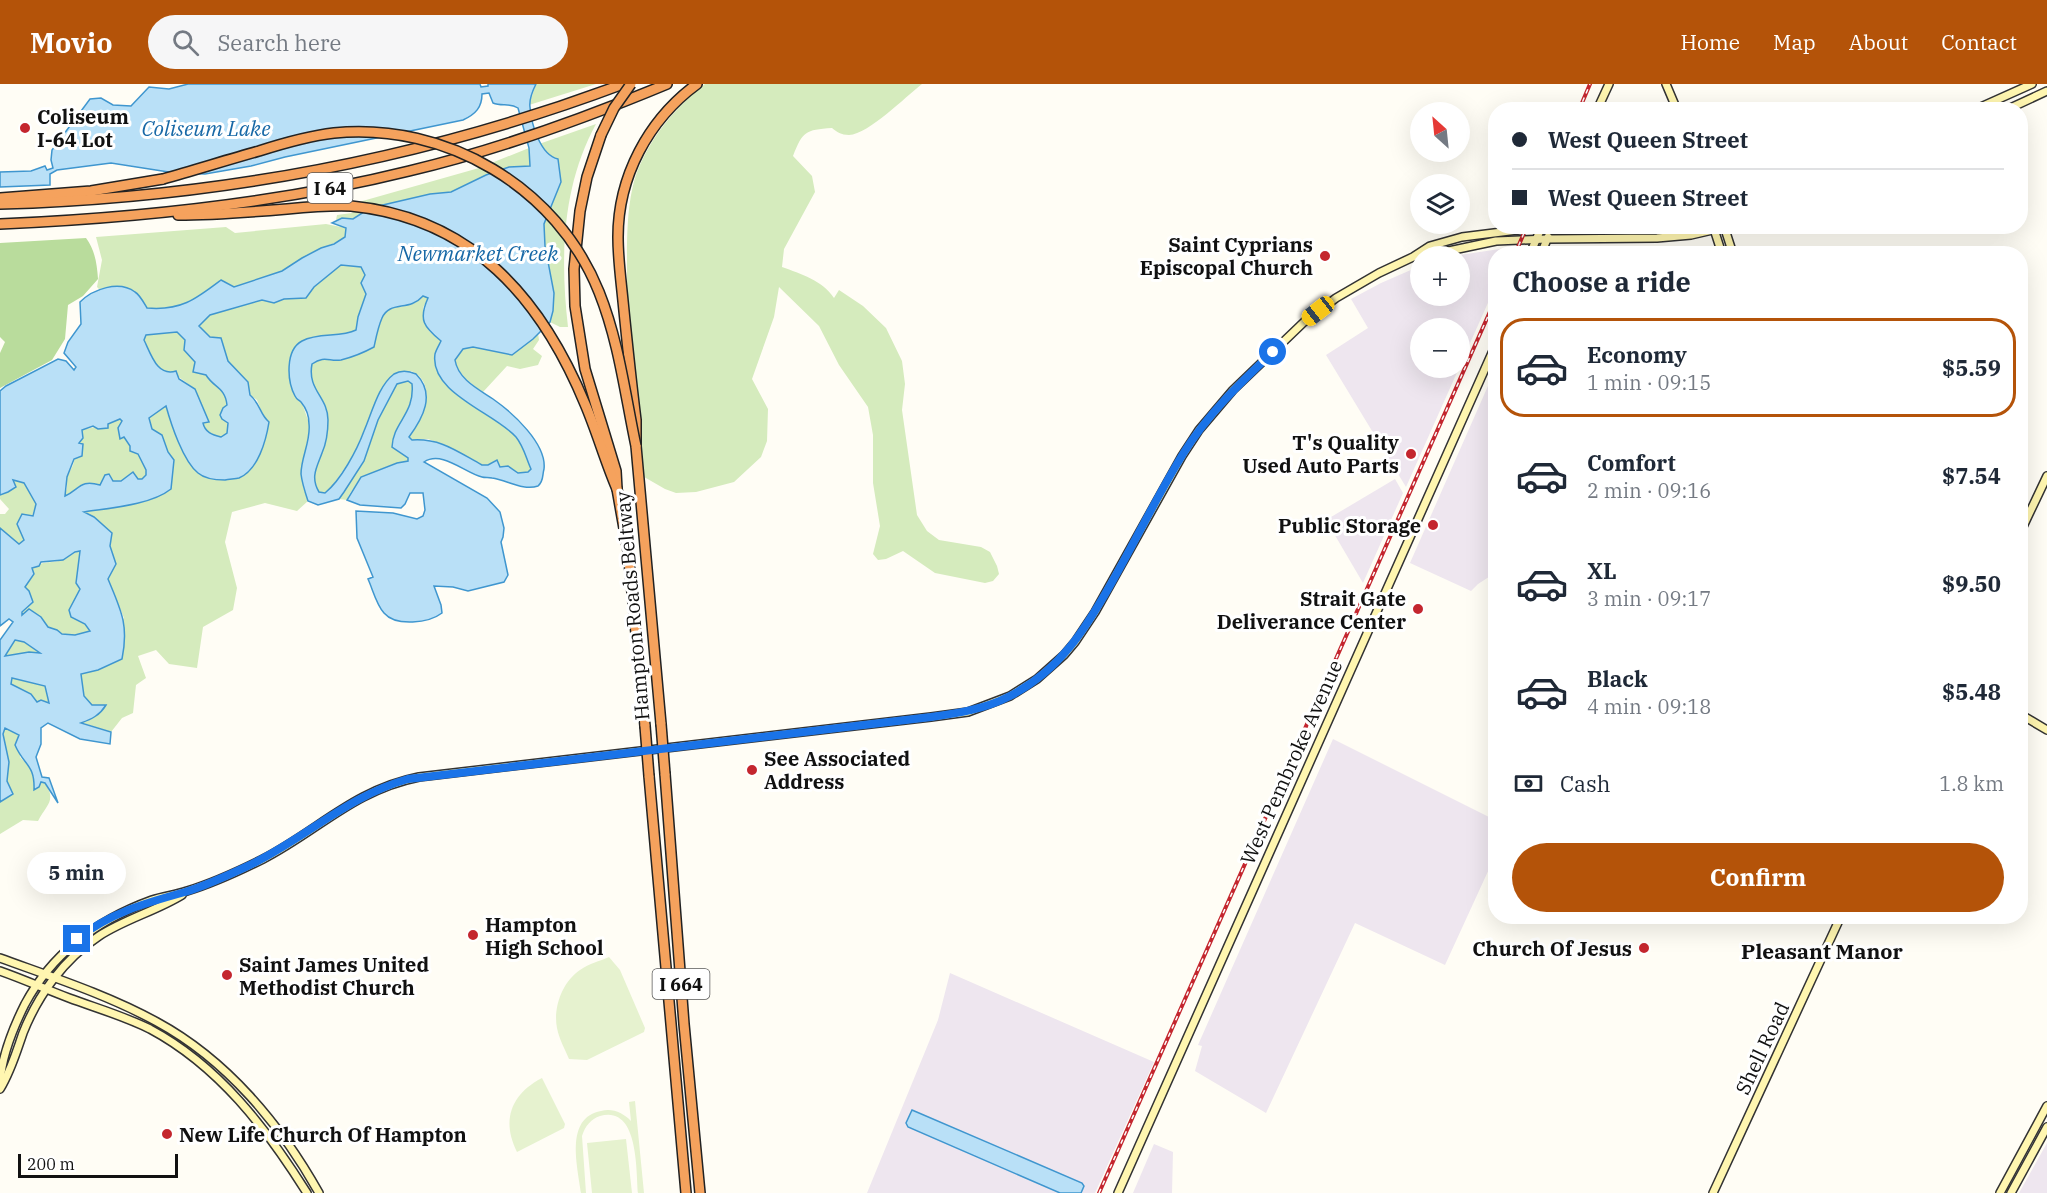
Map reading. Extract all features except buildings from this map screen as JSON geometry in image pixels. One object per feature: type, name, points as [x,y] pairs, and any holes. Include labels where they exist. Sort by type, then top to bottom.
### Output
[{"type":"highway","name":"I 64","points":[[0,204],[95,200],[271,179],[388,154],[512,121],[623,84]]},
{"type":"highway","points":[[617,489],[616,471],[585,369],[575,306],[574,269],[580,211],[587,177],[601,135],[614,108],[631,84]]},
{"type":"highway","name":"I 64","points":[[0,224],[130,215],[258,200],[357,183],[426,167],[538,134],[666,84]]},
{"type":"highway","points":[[636,446],[636,420],[618,247],[619,217],[624,188],[634,161],[648,135],[672,106],[696,84]]},
{"type":"highway","points":[[0,198],[91,191],[163,179],[292,141],[324,134],[354,132],[393,134],[430,141],[464,153],[493,168],[526,192],[550,215],[575,247],[590,272],[605,308],[618,352],[636,446]]},
{"type":"highway","points":[[130,215],[205,215],[350,206],[411,219],[444,233],[487,261],[520,291],[541,318],[585,404],[617,489]]},
{"type":"highway","name":"Hampton Roads Beltway","points":[[636,446],[700,1193]]},
{"type":"highway","name":"Hampton Roads Beltway","points":[[617,489],[628,551],[686,1193]]},
{"type":"main road","points":[[1601,102],[1609,84]]},
{"type":"main road","points":[[1666,84],[1674,102]]},
{"type":"main road","points":[[1992,102],[2032,84]]},
{"type":"main road","points":[[2024,102],[2047,92]]},
{"type":"main road","points":[[1430,246],[1488,233]]},
{"type":"main road","points":[[1533,246],[1538,234]]},
{"type":"main road","points":[[1544,246],[1549,234]]},
{"type":"main road","points":[[1470,247],[1496,242],[1536,239],[1646,239],[1676,234]]},
{"type":"main road","points":[[0,1089],[11,1070],[28,1022],[46,989],[73,957],[100,935],[161,908],[187,892],[268,856],[362,796],[408,779],[968,712],[1010,696],[1051,667],[1076,642],[1182,456],[1218,405],[1318,311],[1365,281],[1410,260]]},
{"type":"main road","name":"West Pembroke Avenue","points":[[1118,1193],[1488,362]]},
{"type":"main road","points":[[2028,516],[2047,476]]},
{"type":"main road","points":[[2028,719],[2047,730]]},
{"type":"main road","points":[[0,1082],[1,1067],[11,1037],[36,985],[77,939],[108,919],[155,899],[187,892]]},
{"type":"main road","name":"Shell Road","points":[[1713,1193],[1837,924]]},
{"type":"main road","points":[[0,958],[45,973],[149,1018],[206,1055],[236,1081],[262,1110],[319,1193]]},
{"type":"main road","points":[[0,971],[134,1022],[169,1041],[200,1063],[255,1117],[307,1193]]},
{"type":"main road","points":[[2000,1193],[2047,1106]]},
{"type":"main road","points":[[2011,1193],[2047,1127]]},
{"type":"shaded area","points":[[1488,251],[1488,303],[1470,343],[1470,318],[1410,318],[1410,378],[1455,378],[1406,487],[1326,355],[1368,328],[1351,299],[1410,270],[1410,306],[1470,306],[1470,253]]},
{"type":"shaded area","points":[[1488,386],[1488,578],[1471,591],[1410,563]]},
{"type":"shaded area","points":[[1395,479],[1403,493],[1363,583],[1326,520]]},
{"type":"shaded area","points":[[1333,739],[1488,816],[1488,871],[1445,965],[1355,923],[1266,1113],[1195,1071],[1202,1046],[1198,1045]]},
{"type":"shaded area","points":[[950,973],[1154,1062],[1095,1193],[867,1193],[938,1020]]},
{"type":"shaded area","points":[[2047,1143],[2047,1193],[2019,1193]]},
{"type":"shaded area","points":[[1154,1144],[1173,1152],[1172,1193],[1133,1193]]},
{"type":"green space","points":[[536,84],[596,84],[529,105]]},
{"type":"green space","points":[[705,84],[922,84],[887,114],[857,133],[844,134],[832,128],[806,133],[793,156],[812,176],[815,192],[784,249],[782,267],[817,282],[834,298],[839,290],[863,306],[886,328],[902,361],[905,384],[902,410],[917,515],[927,531],[939,540],[981,547],[990,552],[999,574],[993,581],[985,583],[935,573],[903,551],[878,560],[873,554],[880,526],[873,483],[873,435],[868,407],[839,365],[819,326],[779,287],[774,317],[752,379],[768,409],[767,441],[761,457],[734,482],[696,492],[676,493],[632,470],[627,260],[628,218],[632,190],[640,165],[660,131],[676,110]]},
{"type":"green space","points":[[596,124],[576,172],[570,197],[564,249],[568,327],[560,327],[550,322],[554,293],[545,246],[544,224],[561,182],[552,158],[539,144]]},
{"type":"green space","points":[[529,148],[530,166],[509,167],[451,192],[430,194],[371,208],[353,219],[336,220],[337,215],[352,213],[359,202],[479,168]]},
{"type":"green space","points":[[326,224],[346,228],[346,237],[260,280],[234,287],[221,280],[195,298],[178,305],[147,308],[136,295],[127,289],[99,289],[97,287],[102,260],[96,237],[226,227],[235,233]]},
{"type":"green space","points":[[86,238],[95,257],[98,279],[83,296],[68,305],[65,339],[52,360],[0,388],[0,353],[5,342],[0,337],[0,243]]},
{"type":"green space","points":[[341,265],[361,267],[366,275],[361,283],[366,294],[356,330],[336,336],[302,341],[289,366],[295,397],[302,403],[309,423],[309,436],[302,464],[303,486],[308,501],[297,511],[265,503],[232,512],[225,542],[237,588],[233,610],[203,627],[197,668],[169,664],[156,650],[138,656],[146,678],[136,685],[133,713],[122,718],[111,732],[80,722],[90,720],[92,705],[84,696],[81,674],[124,618],[108,579],[115,564],[110,546],[112,533],[83,512],[148,500],[174,460],[168,452],[162,435],[152,429],[149,417],[166,405],[185,456],[264,418],[257,400],[250,395],[247,382],[228,361],[221,338],[210,337],[199,326],[210,315],[262,300],[274,303],[284,299],[305,298],[314,287]]},
{"type":"green space","points":[[423,296],[428,298],[423,308],[429,331],[441,341],[438,366],[443,382],[461,398],[515,436],[523,448],[531,469],[528,472],[518,473],[508,466],[499,467],[496,460],[488,465],[482,465],[439,443],[428,439],[413,440],[409,437],[419,421],[426,402],[424,384],[420,377],[411,371],[379,395],[353,456],[330,489],[325,494],[319,492],[315,482],[315,472],[326,441],[328,420],[325,405],[312,380],[312,364],[320,359],[337,361],[389,309],[411,304]]},
{"type":"green space","points":[[177,332],[185,340],[184,350],[225,396],[228,410],[227,433],[221,437],[205,429],[203,423],[209,422],[195,389],[172,372],[163,371],[155,363],[144,340],[146,335]]},
{"type":"green space","points":[[538,333],[539,340],[533,349],[542,356],[538,365],[520,369],[507,366],[483,392],[459,370],[455,360],[463,349],[473,347],[512,355]]},
{"type":"green space","points":[[408,381],[412,383],[410,402],[396,431],[392,447],[408,458],[408,461],[372,473],[357,485],[347,500],[339,499],[364,461],[378,420],[397,384]]},
{"type":"green space","points":[[120,419],[122,421],[121,439],[124,437],[138,455],[144,464],[146,475],[142,479],[112,481],[108,474],[105,475],[100,485],[88,483],[80,485],[64,497],[67,477],[73,465],[82,430]]},
{"type":"green space","points":[[12,480],[24,483],[36,504],[24,540],[19,545],[0,528],[0,514],[5,514],[9,509],[0,499],[0,495],[8,492]]},
{"type":"green space","points":[[81,551],[76,583],[80,589],[71,617],[85,624],[91,631],[75,635],[62,634],[48,627],[41,617],[22,615],[33,602],[25,587],[34,574],[32,568],[43,563],[62,560]]},
{"type":"green space","points":[[15,640],[24,642],[41,654],[4,656]]},
{"type":"green space","points":[[12,678],[45,686],[49,704],[37,702],[31,694],[11,684]]},
{"type":"green space","points":[[5,728],[19,735],[20,757],[33,771],[35,789],[40,782],[45,783],[50,799],[38,821],[23,820],[0,834],[0,802],[13,794],[7,781],[9,762],[3,734]]},
{"type":"green space","points":[[609,957],[620,970],[645,1028],[644,1032],[587,1060],[569,1059],[557,1028],[556,1012],[560,996],[568,981],[580,970]]},
{"type":"green space","points":[[542,1078],[565,1124],[564,1128],[517,1152],[510,1129],[512,1109],[523,1092]]},
{"type":"green space","points":[[635,1101],[644,1193],[638,1193],[633,1142],[629,1130],[622,1120],[613,1115],[594,1119],[583,1132],[586,1193],[581,1193],[576,1145],[582,1123],[589,1115],[605,1110],[618,1112],[631,1121],[629,1102]]},
{"type":"green space","points":[[626,1139],[632,1193],[592,1193],[587,1143]]},
{"type":"water","name":"Newmarket Creek","points":[[188,84],[480,84],[481,87],[488,86],[488,84],[536,84],[530,101],[532,121],[541,145],[558,159],[561,182],[544,224],[545,246],[554,293],[550,322],[512,355],[473,347],[463,349],[455,360],[464,378],[510,412],[527,430],[540,449],[544,469],[542,478],[538,486],[527,487],[475,475],[446,460],[431,459],[424,462],[487,498],[500,512],[504,528],[501,542],[508,575],[504,582],[468,591],[434,586],[442,613],[429,619],[404,622],[389,617],[379,605],[368,579],[373,577],[357,538],[356,511],[393,513],[417,519],[423,516],[425,510],[423,493],[410,493],[401,508],[360,505],[347,500],[361,477],[408,461],[408,458],[392,447],[393,438],[410,403],[412,384],[408,381],[397,384],[378,420],[364,461],[339,499],[318,505],[308,501],[302,481],[301,468],[309,437],[309,421],[304,407],[292,390],[289,374],[290,358],[296,345],[302,341],[356,330],[366,294],[361,283],[365,275],[361,267],[341,265],[314,287],[306,298],[284,299],[274,303],[262,300],[210,315],[199,326],[210,337],[221,338],[228,361],[248,382],[250,395],[269,422],[260,454],[251,469],[239,478],[225,480],[207,478],[198,473],[187,460],[174,432],[166,406],[149,418],[152,429],[162,435],[168,452],[174,460],[171,489],[142,502],[84,512],[94,517],[112,533],[110,546],[116,564],[108,579],[120,609],[124,627],[122,659],[98,670],[81,674],[84,696],[92,705],[106,705],[95,716],[81,723],[111,732],[110,744],[80,739],[48,723],[41,728],[41,744],[36,757],[42,777],[49,778],[58,803],[45,783],[41,782],[34,790],[31,770],[15,745],[19,735],[5,728],[3,734],[9,762],[7,781],[13,794],[0,802],[0,640],[13,622],[9,619],[0,626],[0,528],[19,544],[24,540],[17,524],[22,514],[33,516],[36,504],[24,483],[13,480],[16,487],[0,495],[0,391],[58,359],[66,361],[74,370],[76,367],[64,353],[68,342],[81,324],[80,302],[99,290],[114,286],[129,288],[139,295],[147,308],[169,308],[196,298],[221,280],[234,287],[282,271],[321,248],[334,244],[345,237],[346,228],[332,223],[342,218],[353,219],[370,208],[430,194],[451,192],[509,167],[530,166],[529,148],[518,108],[493,103],[489,93],[482,94],[477,110],[463,120],[251,166],[205,174],[175,173],[111,163],[57,170],[50,174],[50,185],[0,187],[0,172],[31,171],[45,166],[47,170],[53,168],[52,150],[90,99],[101,98],[113,105],[131,106],[149,87],[169,89]],"holes":[[[423,296],[428,298],[423,318],[430,331],[441,341],[435,354],[436,368],[442,380],[452,391],[516,437],[531,469],[528,472],[518,473],[508,466],[500,467],[497,460],[488,465],[482,465],[441,444],[412,440],[409,437],[423,414],[425,390],[416,374],[402,371],[394,374],[384,385],[343,473],[325,493],[319,492],[316,487],[315,472],[326,441],[328,420],[325,405],[312,380],[312,364],[324,359],[345,359],[374,347],[379,325],[385,313],[395,307],[412,304]],[[177,332],[185,340],[184,350],[195,362],[193,372],[206,375],[222,391],[226,399],[227,405],[220,415],[228,423],[227,433],[221,437],[205,429],[203,423],[209,422],[195,389],[179,379],[176,371],[169,372],[159,368],[144,340],[146,335]],[[120,419],[122,421],[118,428],[120,439],[124,437],[130,446],[130,451],[138,454],[146,475],[138,479],[133,472],[121,481],[113,481],[109,474],[105,475],[100,485],[84,484],[65,496],[67,477],[74,459],[82,456],[83,444],[79,443],[83,438],[82,430],[93,426],[98,429],[108,428],[108,424]],[[80,551],[76,583],[80,589],[69,610],[71,617],[85,624],[90,631],[75,635],[62,634],[48,627],[41,617],[29,609],[22,615],[22,612],[33,602],[25,587],[34,574],[32,568],[39,566],[41,562],[63,560]],[[15,640],[24,642],[40,653],[29,652],[5,656]],[[12,678],[45,686],[49,703],[41,700],[37,702],[31,694],[11,684]]]},
{"type":"water","points":[[912,1110],[1082,1183],[1084,1186],[1081,1193],[1060,1193],[908,1127],[906,1123]]},
{"type":"railway","points":[[1582,102],[1590,84]]},
{"type":"railway","points":[[1518,246],[1524,234]]},
{"type":"railway","points":[[1099,1193],[1488,316]]},
{"type":"place","name":"Coliseum I-64 Lot","points":[[25,128]]},
{"type":"place","name":"Saint Cyprians Episcopal Church","points":[[1325,256]]},
{"type":"place","name":"T's Quality Used Auto Parts","points":[[1411,454]]},
{"type":"place","name":"Public Storage","points":[[1433,525]]},
{"type":"place","name":"Strait Gate Deliverance Center","points":[[1418,609]]},
{"type":"place","name":"See Associated Address","points":[[752,770]]},
{"type":"place","name":"Hampton High School","points":[[473,935]]},
{"type":"place","name":"Church Of Jesus","points":[[1644,948]]},
{"type":"place","name":"Saint James United Methodist Church","points":[[227,975]]},
{"type":"place","name":"New Life Church Of Hampton","points":[[167,1134]]},
{"type":"district","name":"Pleasant Manor","points":[[1822,951]]},
{"type":"route","points":[[77,939],[99,924],[127,910],[155,899],[187,892],[250,865],[362,796],[408,779],[968,712],[1010,696],[1051,667],[1076,642],[1199,430],[1218,405],[1273,352]]},
{"type":"water label","name":"Coliseum Lake","points":[[206,128]]}]
